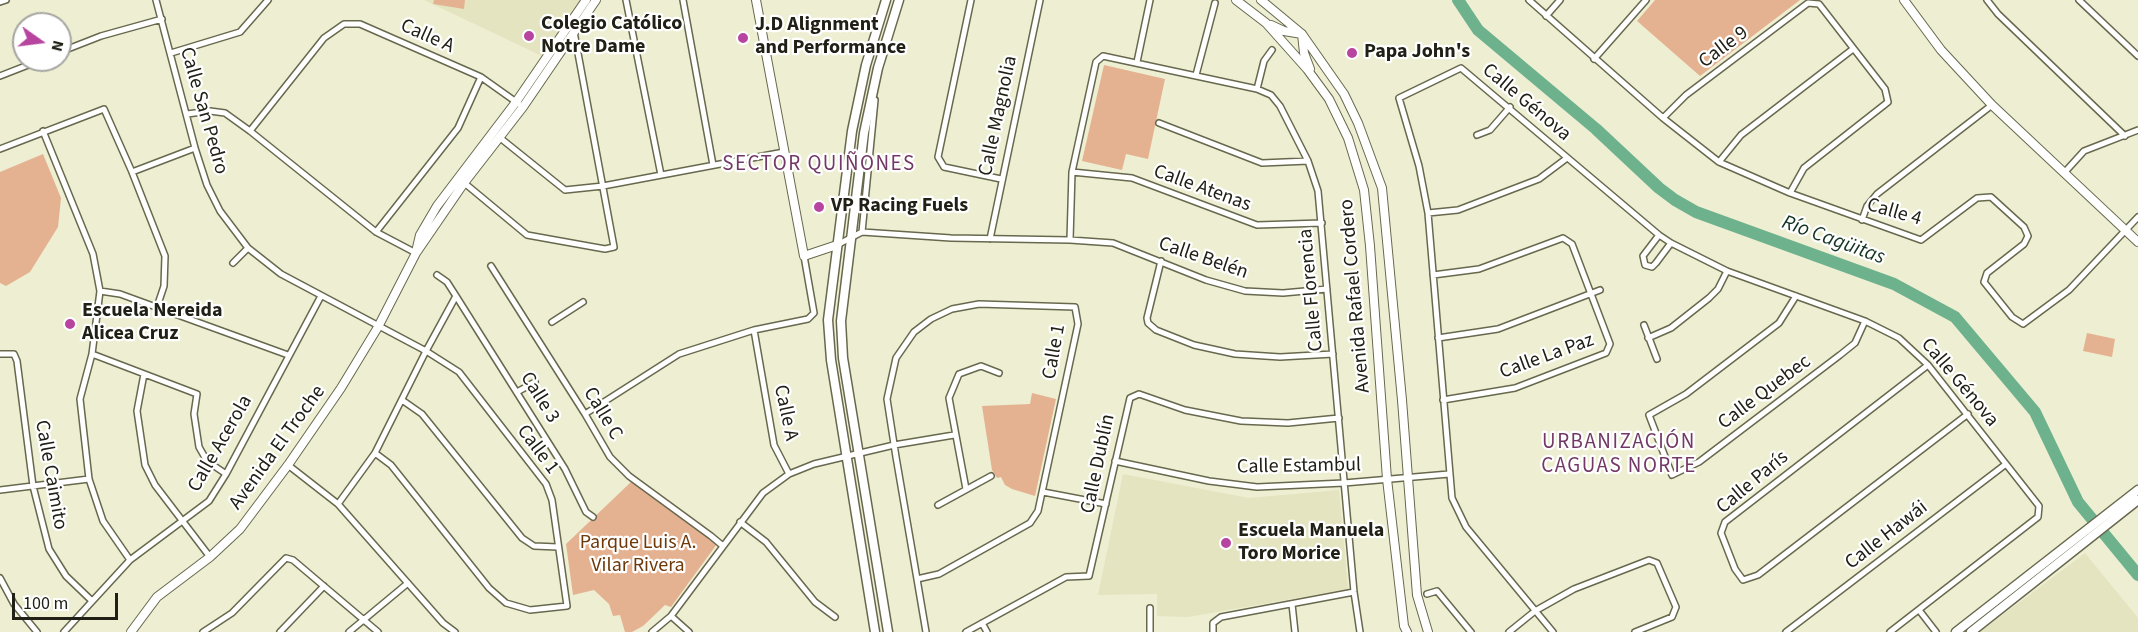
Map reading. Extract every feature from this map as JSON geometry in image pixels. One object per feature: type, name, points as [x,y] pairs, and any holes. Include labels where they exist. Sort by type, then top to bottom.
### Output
[{"type":"main road","points":[[875,632],[831,360],[829,329],[852,131],[866,65],[886,0]]},
{"type":"main road","points":[[888,632],[843,358],[841,321],[864,133],[878,68],[901,0]]},
{"type":"main road","points":[[1971,632],[2138,494]]},
{"type":"main road","points":[[1956,632],[2072,548]]},
{"type":"street","points":[[0,2],[6,0]]},
{"type":"street","name":"Calle San Pedro","points":[[156,0],[195,148],[207,185],[220,211],[248,248],[281,274],[378,327]]},
{"type":"street","points":[[171,53],[240,32],[268,0]]},
{"type":"street","name":"Avenida El Troche","points":[[519,105],[586,0]]},
{"type":"street","name":"Avenida El Troche","points":[[130,632],[157,597],[210,557],[240,529],[288,465],[378,327],[416,253],[420,235],[437,206],[497,135],[596,0]]},
{"type":"street","points":[[626,0],[661,175]]},
{"type":"street","points":[[683,0],[713,165]]},
{"type":"street","points":[[585,414],[679,354],[754,330],[808,319],[814,313],[756,0]]},
{"type":"street","points":[[804,255],[837,245],[862,232],[877,83],[901,0]]},
{"type":"street","points":[[971,0],[938,157],[944,167],[1001,179]]},
{"type":"street","name":"Calle Magnolia","points":[[990,239],[1040,0]]},
{"type":"street","points":[[1137,62],[1150,0]]},
{"type":"street","name":"Avenida Rafael Cordero","points":[[1236,0],[1266,23],[1329,99],[1348,138],[1364,190],[1387,479],[1404,626],[1407,632]]},
{"type":"street","name":"Avenida Rafael Cordero","points":[[1261,0],[1302,34],[1349,104],[1382,188],[1409,478],[1417,596],[1428,632]]},
{"type":"street","name":"Calle 4","points":[[1529,0],[1594,59],[1719,162],[1790,193],[1921,240],[1977,198],[1991,197],[2024,226],[2028,236],[2024,244],[1987,273],[1984,282],[2012,317],[2023,324],[2069,290],[2125,230]]},
{"type":"street","points":[[1546,16],[1560,0]]},
{"type":"street","points":[[1594,59],[1646,0]]},
{"type":"street","points":[[1904,0],[1941,50],[1992,105],[2138,242]]},
{"type":"street","points":[[1987,0],[1998,15],[2125,136]]},
{"type":"street","points":[[2079,0],[2138,56]]},
{"type":"street","points":[[1196,75],[1215,3]]},
{"type":"street","name":"Calle 9","points":[[1664,118],[1686,95],[1808,3],[1820,4],[1885,89],[1888,102],[1804,168],[1790,193]]},
{"type":"street","points":[[72,47],[101,36],[162,19]]},
{"type":"street","points":[[461,180],[526,235],[605,249],[614,247],[572,21]]},
{"type":"street","points":[[1266,23],[1284,31],[1302,34],[1304,53],[1313,77]]},
{"type":"street","name":"Calle A","points":[[250,131],[324,38],[344,24],[360,24],[481,77],[519,105]]},
{"type":"street","points":[[1257,89],[1264,61],[1272,50]]},
{"type":"street","points":[[1719,162],[1741,135],[1853,50]]},
{"type":"street","name":"Calle Florencia","points":[[1072,172],[1096,62],[1103,56],[1257,89],[1271,95],[1281,106],[1308,161],[1318,191],[1354,592],[1360,632]]},
{"type":"street","name":"Calle Génova","points":[[1553,632],[1466,527],[1452,498],[1428,213],[1419,166],[1399,98],[1461,68],[1671,243],[1727,271],[1865,321],[1899,338],[1928,364],[2038,506],[2038,517],[1919,610]]},
{"type":"street","points":[[376,232],[458,128],[481,77]]},
{"type":"street","points":[[1862,220],[1867,206],[1877,194],[1992,105]]},
{"type":"street","points":[[1477,135],[1490,130],[1510,107]]},
{"type":"street","points":[[0,149],[104,110],[132,172],[165,256],[164,286],[157,307]]},
{"type":"street","points":[[187,114],[210,111],[225,113],[376,232],[416,253]]},
{"type":"street","points":[[1160,123],[1262,164],[1308,161]]},
{"type":"street","points":[[2064,173],[2084,151],[2138,130]]},
{"type":"street","points":[[43,131],[93,254],[100,291],[92,354],[80,399],[89,478],[103,522],[130,560]]},
{"type":"street","points":[[497,135],[566,190],[603,186],[784,152]]},
{"type":"street","points":[[132,172],[195,148]]},
{"type":"street","points":[[1428,213],[1458,210],[1539,179],[1567,158]]},
{"type":"street","points":[[1070,240],[1072,172]]},
{"type":"street","name":"Calle Atenas","points":[[1072,172],[1132,178],[1257,225],[1322,223]]},
{"type":"street","points":[[2125,230],[2138,217]]},
{"type":"street","name":"Calle Belén","points":[[862,232],[951,238],[1113,243],[1206,280],[1245,291],[1283,293],[1327,289]]},
{"type":"street","points":[[1659,235],[1643,256],[1645,265],[1652,267],[1671,243]]},
{"type":"street","name":"Calle La Paz","points":[[1433,275],[1479,269],[1563,238],[1572,244],[1610,344],[1606,353],[1515,388],[1443,400]]},
{"type":"street","points":[[233,263],[248,248]]},
{"type":"street","points":[[1161,261],[1147,318],[1148,324],[1156,330],[1194,345],[1235,354],[1280,357],[1333,354]]},
{"type":"street","name":"Calle C","points":[[491,266],[610,457],[629,477],[723,546]]},
{"type":"street","points":[[1648,338],[1671,328],[1710,298],[1718,289],[1727,271]]},
{"type":"street","name":"Calle 3","points":[[438,275],[447,282],[456,296],[565,469],[586,512],[593,517]]},
{"type":"street","points":[[1438,338],[1498,329],[1600,290]]},
{"type":"street","points":[[100,291],[120,294],[288,356]]},
{"type":"street","name":"Calle Acerola","points":[[64,632],[130,560],[209,501],[321,296]]},
{"type":"street","points":[[338,504],[375,453],[456,296]]},
{"type":"street","name":"Calle Quebec","points":[[1796,296],[1779,323],[1686,394],[1649,415],[1672,474],[1699,462],[1840,355],[1855,343],[1865,321]]},
{"type":"street","points":[[552,322],[583,303]]},
{"type":"street","name":"Calle 1","points":[[916,579],[939,574],[1030,523],[1038,511],[1078,324],[1075,307],[979,304],[952,309],[931,319],[914,332],[896,358],[887,399],[916,579],[926,631]]},
{"type":"street","points":[[1644,325],[1657,359]]},
{"type":"street","name":"Calle 1","points":[[375,453],[391,465],[489,588],[506,603],[530,610],[567,606],[552,500],[546,484],[459,372],[426,351],[378,327]]},
{"type":"street","name":"Calle A","points":[[754,330],[774,445],[789,474]]},
{"type":"street","name":"Calle Caimito","points":[[0,354],[14,354],[17,361],[33,486],[49,549],[66,576],[91,600]]},
{"type":"street","points":[[92,354],[197,394],[194,414],[199,447],[207,461],[225,474]]},
{"type":"street","name":"Calle París","points":[[1928,364],[1725,522],[1721,532],[1735,569],[1743,580],[1758,575],[1968,414]]},
{"type":"street","points":[[966,489],[954,435],[949,398],[960,374],[981,366],[999,373]]},
{"type":"street","points":[[144,374],[137,411],[145,465],[155,485],[210,557]]},
{"type":"street","points":[[517,392],[535,382]]},
{"type":"street","name":"Calle Dublín","points":[[966,632],[1066,577],[1089,576],[1130,398],[1139,394],[1185,410],[1242,421],[1288,423],[1339,418]]},
{"type":"street","points":[[402,400],[422,414],[522,538],[534,546],[558,547]]},
{"type":"street","points":[[652,632],[671,616],[763,493],[789,474],[814,464],[894,445],[954,435]]},
{"type":"street","name":"Calle Estambul","points":[[1115,461],[1209,481],[1257,487],[1344,483],[1449,474]]},
{"type":"street","name":"Calle Hawái","points":[[1786,632],[2006,464]]},
{"type":"street","points":[[288,465],[338,504],[443,623],[455,632]]},
{"type":"street","points":[[938,505],[991,476]]},
{"type":"street","points":[[0,490],[89,478]]},
{"type":"street","points":[[1043,492],[1106,504]]},
{"type":"street","points":[[740,522],[766,542],[815,602],[836,617]]},
{"type":"street","points":[[203,632],[232,613],[286,558],[293,560],[378,632]]},
{"type":"street","points":[[1509,632],[1535,611],[1574,589],[1649,560],[1657,563],[1676,607],[1672,617],[1635,632]]},
{"type":"street","points":[[0,578],[14,604],[37,632]]},
{"type":"street","points":[[349,632],[408,583]]},
{"type":"street","points":[[280,632],[324,586]]},
{"type":"street","points":[[1427,594],[1437,591],[1471,632]]},
{"type":"street","points":[[1213,632],[1213,623],[1221,617],[1354,592]]},
{"type":"street","points":[[1292,604],[1295,632]]},
{"type":"street","points":[[1150,608],[1150,632]]},
{"type":"street","points":[[1890,632],[1919,610],[1936,632]]},
{"type":"street","points":[[671,616],[689,632]]},
{"type":"street","points":[[982,623],[987,632]]},
{"type":"shaded area","name":"Colegio Católico Notre Dame","points":[[424,0],[581,0],[544,57]]},
{"type":"shaded area","name":"Escuela Manuela Toro Morice","points":[[1123,474],[1249,498],[1339,490],[1348,589],[1188,617],[1157,616],[1157,594],[1098,595]]},
{"type":"shaded area","points":[[2085,553],[2138,618],[2138,632],[1980,632]]},
{"type":"green space","points":[[434,0],[465,0],[464,9],[433,4]]},
{"type":"green space","points":[[1655,0],[1800,0],[1700,76],[1637,21]]},
{"type":"green space","points":[[1104,65],[1165,79],[1148,159],[1126,154],[1122,170],[1082,161]]},
{"type":"green space","points":[[43,154],[61,198],[58,227],[30,272],[6,286],[0,283],[0,172]]},
{"type":"green space","points":[[2087,333],[2115,339],[2112,357],[2083,351]]},
{"type":"green space","points":[[1032,393],[1056,399],[1035,496],[1005,485],[1001,477],[997,478],[992,470],[982,406],[1030,404]]},
{"type":"green space","name":"Parque Luis A. Vilar Rivera","points":[[631,482],[717,544],[671,607],[665,605],[643,626],[632,632],[625,632],[620,615],[613,616],[609,604],[594,590],[573,595],[566,544]]},
{"type":"waterway","name":"Río Cagüitas","points":[[1458,0],[1478,30],[1596,129],[1675,200],[1696,212],[1894,284],[1955,317],[2035,412],[2078,502],[2138,575]]},
{"type":"place","name":"Colegio Católico Notre Dame","points":[[529,36]]},
{"type":"place","name":"J.D Alignment and Performance","points":[[743,38]]},
{"type":"place","name":"Papa John's","points":[[1352,53]]},
{"type":"place","name":"VP Racing Fuels","points":[[819,207]]},
{"type":"place","name":"Escuela Nereida Alicea Cruz","points":[[70,324]]},
{"type":"place","name":"Escuela Manuela Toro Morice","points":[[1226,543]]},
{"type":"district","name":"SECTOR QUIÑONES","points":[[819,165]]},
{"type":"district","name":"URBANIZACIÓN CAGUAS NORTE","points":[[1619,455]]}]
